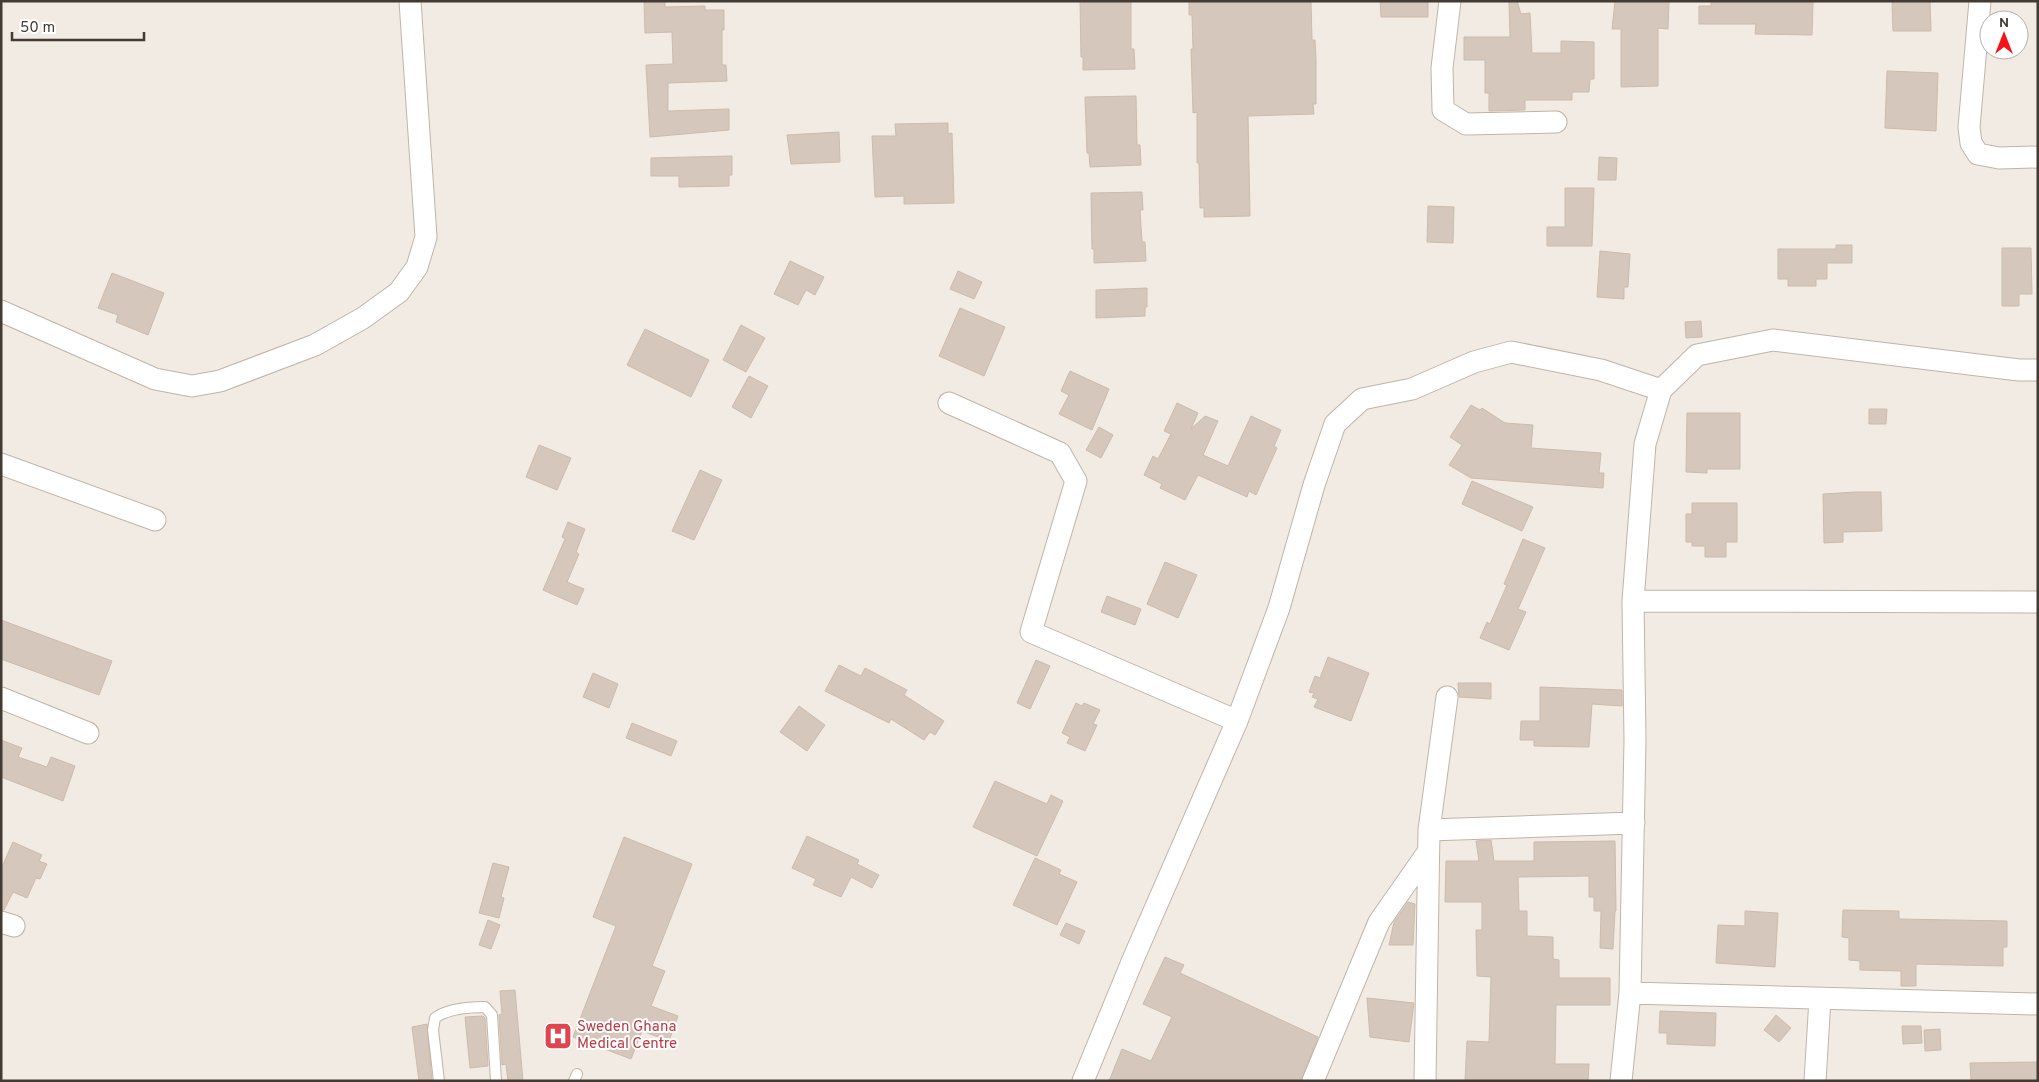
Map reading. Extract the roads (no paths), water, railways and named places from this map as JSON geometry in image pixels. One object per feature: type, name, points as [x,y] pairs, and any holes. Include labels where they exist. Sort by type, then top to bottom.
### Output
[{"type":"street","points":[[1,311],[155,379],[192,386],[220,382],[315,346],[363,318],[399,292],[417,267],[426,237],[410,1]]},
{"type":"street","points":[[1450,1],[1442,68],[1443,110],[1466,124],[1556,122]]},
{"type":"street","points":[[1980,1],[1969,127],[1971,143],[1978,154],[1999,158],[2038,156]]},
{"type":"street","points":[[1622,1081],[1630,994],[1634,823],[1632,601],[1646,444],[1661,390],[1697,355],[1773,340],[2019,370],[2038,370]]},
{"type":"street","points":[[1083,1081],[1237,721],[1279,608],[1314,485],[1336,424],[1362,399],[1412,389],[1474,362],[1511,352],[1601,370],[1661,390]]},
{"type":"street","points":[[949,403],[1060,453],[1076,481],[1031,632],[1237,721]]},
{"type":"street","points":[[1,464],[155,520]]},
{"type":"street","points":[[1632,601],[2038,602]]},
{"type":"street","points":[[1425,1081],[1429,830],[1448,697]]},
{"type":"street","points":[[1,698],[88,734]]},
{"type":"street","points":[[1429,830],[1634,823]]},
{"type":"street","points":[[1313,1081],[1378,922],[1428,852]]},
{"type":"street","points":[[1630,994],[2038,1004]]},
{"type":"street","points":[[1815,1081],[1820,999]]},
{"type":"lane","points":[[439,1081],[433,1030],[435,1018],[441,1013],[476,1007],[485,1007],[492,1015],[496,1081]]},
{"type":"place","name":"Sweden Ghana Medical Centre","points":[[558,1036]]}]
